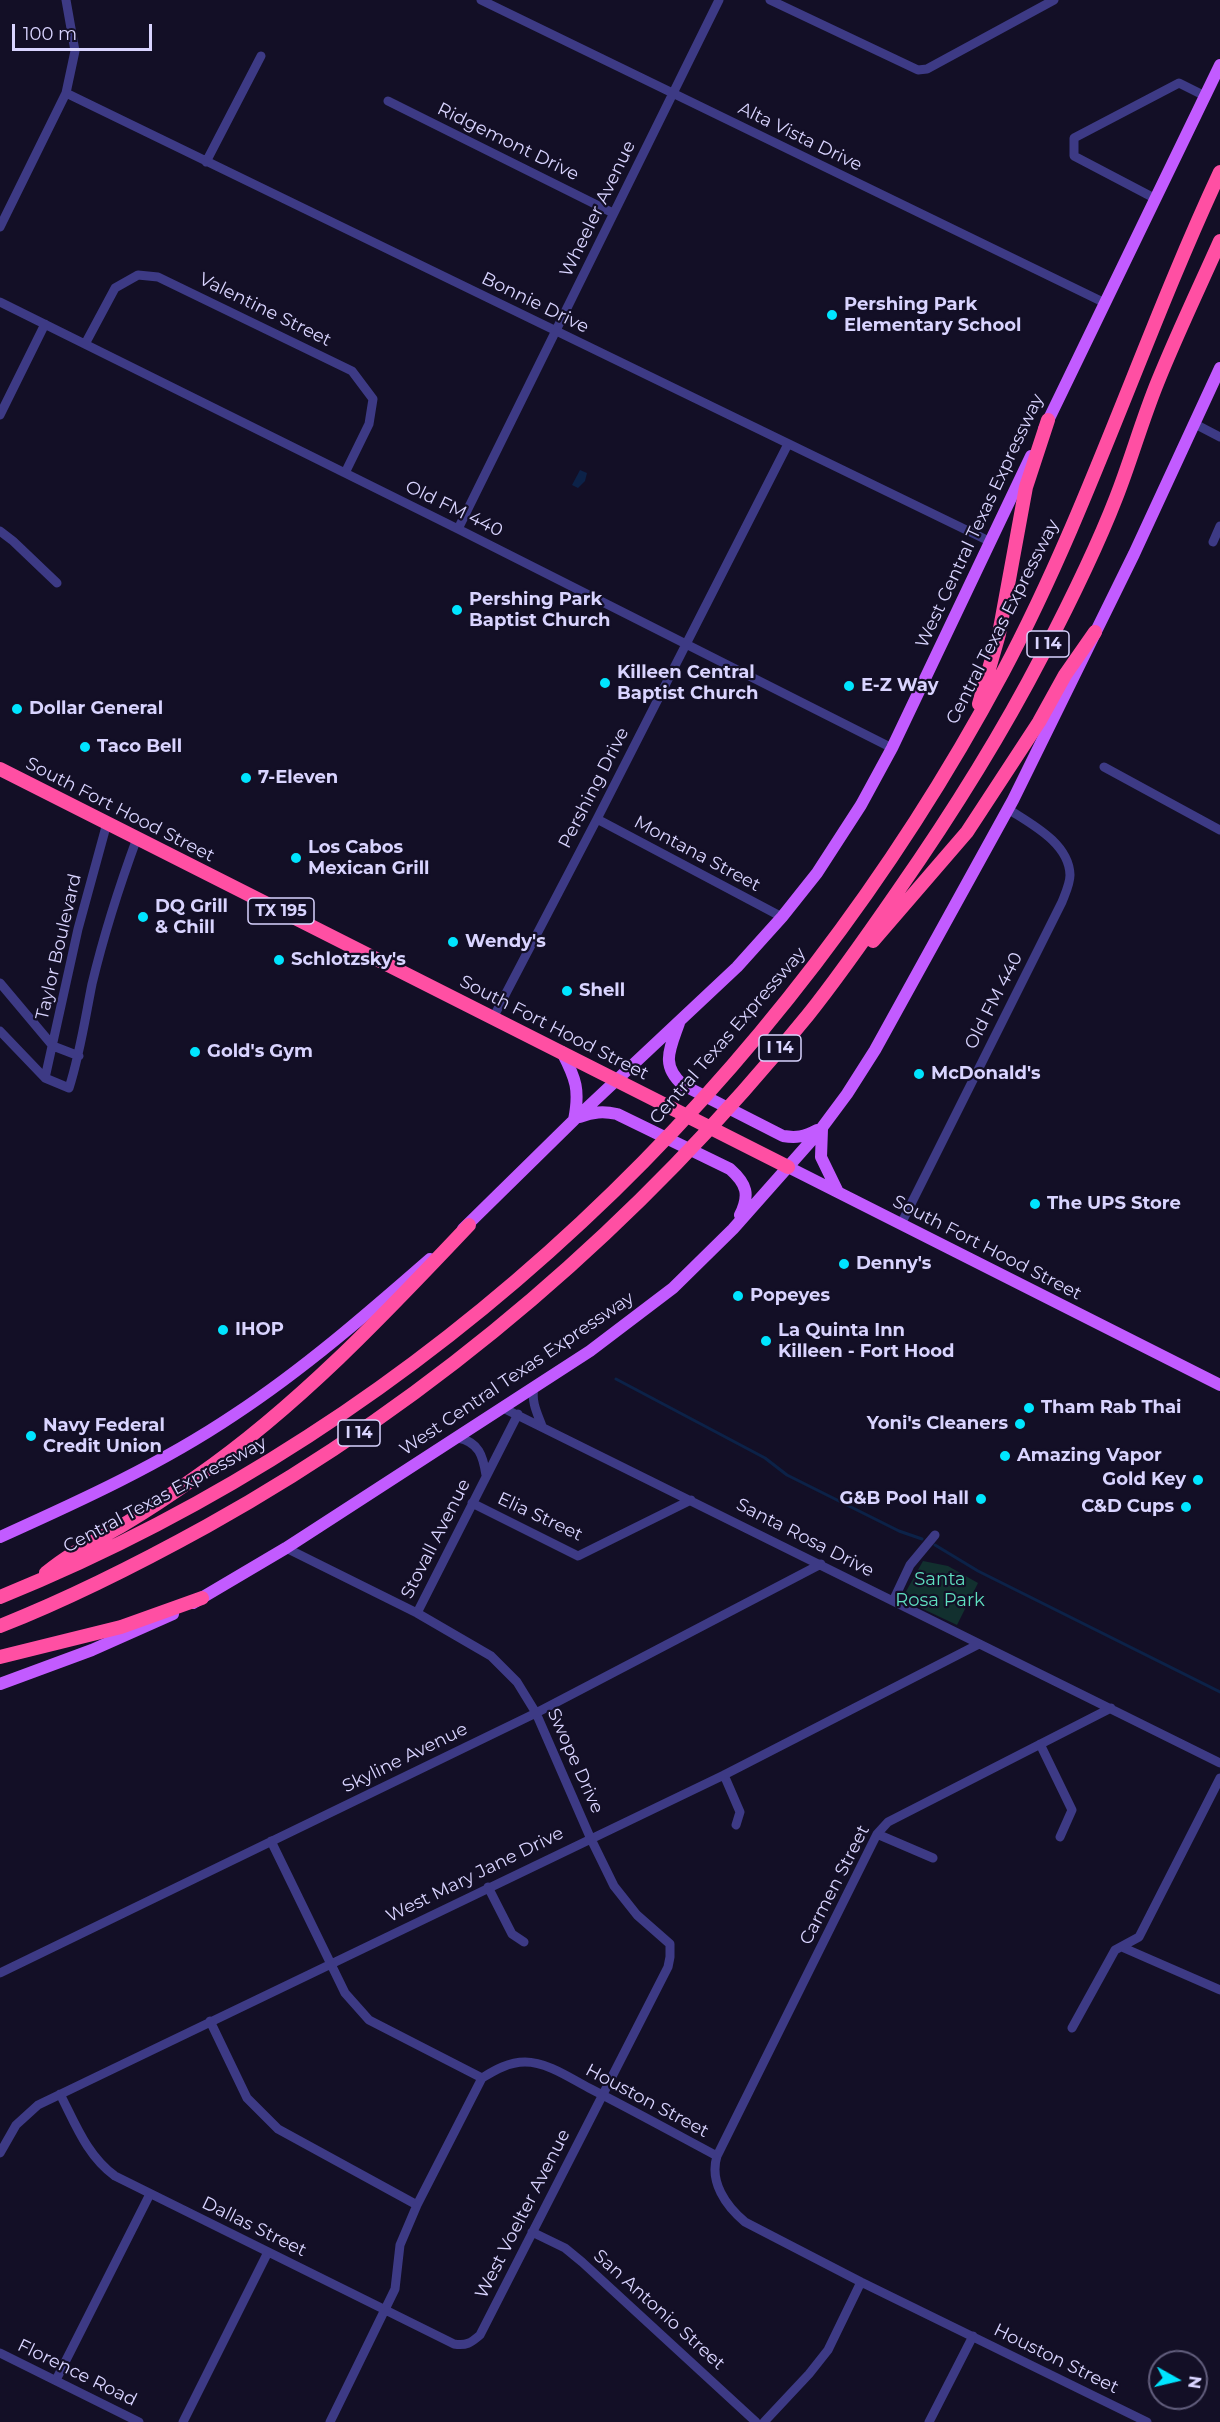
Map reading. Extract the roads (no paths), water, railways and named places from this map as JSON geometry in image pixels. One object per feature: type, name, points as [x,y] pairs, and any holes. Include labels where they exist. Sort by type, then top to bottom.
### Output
[{"type":"highway","name":"Central Texas Expressway","points":[[0,1597],[126,1540],[230,1485],[368,1396],[531,1269],[647,1157],[725,1073],[792,994],[821,955],[903,838],[973,727],[1066,542],[1160,308],[1220,172]]},
{"type":"highway","name":"I 14","points":[[0,1626],[74,1594],[155,1554],[255,1499],[349,1440],[424,1387],[541,1294],[671,1169],[749,1084],[810,1013],[863,941],[991,749],[1042,655],[1116,500],[1157,383],[1220,241]]},
{"type":"highway","points":[[973,727],[999,634],[1026,487],[1048,420]]},
{"type":"highway","points":[[810,1013],[967,832],[1039,722],[1065,675],[1095,633]]},
{"type":"highway","name":"South Fort Hood Street","points":[[0,769],[788,1167]]},
{"type":"highway","points":[[34,1583],[61,1560],[124,1524],[197,1477],[256,1431],[404,1294],[469,1225]]},
{"type":"highway","points":[[0,1657],[121,1627],[202,1598]]},
{"type":"main road","name":"West Central Texas Expressway","points":[[0,1537],[153,1463],[233,1416],[327,1347],[469,1225],[574,1120],[737,967],[782,917],[837,844],[861,806],[892,748],[1220,65]]},
{"type":"main road","name":"West Central Texas Expressway","points":[[0,1684],[92,1650],[156,1622],[202,1598],[286,1548],[590,1351],[673,1288],[733,1229],[822,1127],[847,1094],[875,1050],[1008,809],[1095,633],[1220,368]]},
{"type":"main road","points":[[680,1022],[670,1050],[668,1064],[673,1077],[683,1085],[783,1136],[795,1138],[806,1136],[822,1127]]},
{"type":"main road","points":[[562,1052],[575,1077],[578,1096],[574,1120]]},
{"type":"main road","points":[[574,1120],[591,1113],[605,1111],[617,1114],[730,1169],[741,1179],[746,1190],[746,1203],[733,1229]]},
{"type":"main road","points":[[822,1127],[821,1157],[838,1192]]},
{"type":"main road","name":"South Fort Hood Street","points":[[788,1167],[1220,1384]]},
{"type":"street","points":[[0,226],[66,93],[75,51],[66,0]]},
{"type":"street","name":"Alta Vista Drive","points":[[481,0],[1105,303]]},
{"type":"street","name":"Wheeler Avenue","points":[[458,529],[719,0]]},
{"type":"street","points":[[770,0],[918,70],[927,69],[1054,0]]},
{"type":"street","points":[[206,162],[261,56]]},
{"type":"street","points":[[1156,199],[1074,156],[1074,138],[1179,83],[1205,96]]},
{"type":"street","name":"Bonnie Drive","points":[[66,93],[991,542]]},
{"type":"street","name":"Ridgemont Drive","points":[[388,101],[613,213]]},
{"type":"street","name":"Valentine Street","points":[[85,344],[115,288],[138,275],[158,277],[352,370],[373,399],[369,424],[345,473]]},
{"type":"street","name":"Old FM 440","points":[[0,302],[892,748]]},
{"type":"street","points":[[0,415],[45,324]]},
{"type":"street","points":[[1195,424],[1220,437]]},
{"type":"street","name":"Pershing Drive","points":[[493,1018],[788,444]]},
{"type":"street","points":[[1213,542],[1220,526]]},
{"type":"street","points":[[0,531],[57,583]]},
{"type":"street","points":[[1104,767],[1220,830]]},
{"type":"street","name":"Old FM 440","points":[[901,1224],[1068,886],[1070,874],[1065,858],[1058,847],[1044,833],[1008,809]]},
{"type":"street","name":"Montana Street","points":[[597,819],[782,917]]},
{"type":"street","name":"Taylor Boulevard","points":[[45,1078],[78,929],[107,823]]},
{"type":"street","points":[[0,1031],[45,1078],[69,1088],[80,1056],[92,986],[110,914],[137,838]]},
{"type":"street","points":[[0,983],[53,1046],[80,1056]]},
{"type":"street","points":[[534,1388],[532,1395],[534,1406],[542,1426]]},
{"type":"street","name":"Santa Rosa Drive","points":[[503,1408],[1220,1763]]},
{"type":"street","name":"Stovall Avenue","points":[[286,1548],[417,1613],[518,1414]]},
{"type":"street","points":[[458,1438],[469,1440],[476,1446],[484,1460],[486,1476]]},
{"type":"street","name":"Elia Street","points":[[472,1503],[578,1556],[691,1500]]},
{"type":"street","points":[[893,1601],[910,1565],[935,1535]]},
{"type":"street","name":"Skyline Avenue","points":[[0,1973],[536,1713],[821,1564]]},
{"type":"street","name":"Swope Drive","points":[[417,1613],[491,1656],[516,1682],[536,1713],[590,1838],[614,1886],[637,1915],[670,1944],[671,1952]]},
{"type":"street","name":"West Mary Jane Drive","points":[[0,2153],[16,2125],[38,2105],[724,1775],[979,1644]]},
{"type":"street","name":"Carmen Street","points":[[717,2156],[877,1834],[888,1822],[1111,1708]]},
{"type":"street","points":[[1040,1744],[1072,1810],[1060,1837]]},
{"type":"street","points":[[724,1775],[740,1812],[736,1825]]},
{"type":"street","points":[[1072,2028],[1115,1950],[1139,1937],[1220,1778]]},
{"type":"street","points":[[877,1834],[933,1858]]},
{"type":"street","points":[[271,1841],[345,1992],[369,2020],[482,2078],[417,2205],[400,2245],[395,2289],[330,2422]]},
{"type":"street","points":[[488,1887],[512,1934],[524,1942]]},
{"type":"street","points":[[1124,1947],[1220,1990]]},
{"type":"street","name":"West Voelter Avenue","points":[[469,2344],[480,2335],[668,1967],[671,1952]]},
{"type":"street","points":[[210,2021],[247,2098],[278,2129],[417,2205]]},
{"type":"street","name":"Houston Street","points":[[482,2078],[494,2070],[527,2062],[545,2066],[603,2096],[717,2156],[714,2165],[719,2191],[732,2212],[745,2222],[861,2282],[1147,2422]]},
{"type":"street","name":"Dallas Street","points":[[60,2094],[88,2149],[103,2167],[150,2194],[454,2344],[469,2344]]},
{"type":"street","points":[[56,2380],[150,2194]]},
{"type":"street","name":"San Antonio Street","points":[[532,2232],[565,2248],[582,2262],[756,2422]]},
{"type":"street","points":[[183,2422],[268,2252]]},
{"type":"street","points":[[764,2422],[828,2350],[861,2282]]},
{"type":"street","points":[[929,2422],[973,2336]]},
{"type":"street","name":"Florence Road","points":[[0,2353],[139,2422]]},
{"type":"water","points":[[580,470],[587,473],[585,481],[578,488],[572,485]]},
{"type":"waterway","points":[[616,1379],[765,1458],[787,1475],[899,1531],[922,1539]]},
{"type":"waterway","points":[[935,1545],[978,1571],[1220,1692]]},
{"type":"place","name":"Pershing Park Elementary School","points":[[832,315]]},
{"type":"place","name":"Pershing Park Baptist Church","points":[[457,610]]},
{"type":"place","name":"Killeen Central Baptist Church","points":[[605,683]]},
{"type":"place","name":"E-Z Way","points":[[849,686]]},
{"type":"place","name":"Dollar General","points":[[17,709]]},
{"type":"place","name":"Taco Bell","points":[[85,747]]},
{"type":"place","name":"7-Eleven","points":[[246,778]]},
{"type":"place","name":"Los Cabos Mexican Grill","points":[[296,858]]},
{"type":"place","name":"DQ Grill & Chill","points":[[143,917]]},
{"type":"place","name":"Wendy's","points":[[453,942]]},
{"type":"place","name":"Schlotzsky's","points":[[279,960]]},
{"type":"place","name":"Shell","points":[[567,991]]},
{"type":"place","name":"Gold's Gym","points":[[195,1052]]},
{"type":"place","name":"McDonald's","points":[[919,1074]]},
{"type":"place","name":"The UPS Store","points":[[1035,1204]]},
{"type":"place","name":"Denny's","points":[[844,1264]]},
{"type":"place","name":"Popeyes","points":[[738,1296]]},
{"type":"place","name":"IHOP","points":[[223,1330]]},
{"type":"place","name":"La Quinta Inn Killeen - Fort Hood","points":[[766,1341]]},
{"type":"place","name":"Tham Rab Thai","points":[[1029,1408]]},
{"type":"place","name":"Yoni's Cleaners","points":[[1020,1424]]},
{"type":"place","name":"Navy Federal Credit Union","points":[[31,1436]]},
{"type":"place","name":"Amazing Vapor","points":[[1005,1456]]},
{"type":"place","name":"Gold Key","points":[[1198,1480]]},
{"type":"place","name":"G&B Pool Hall","points":[[981,1499]]},
{"type":"place","name":"C&D Cups","points":[[1186,1507]]},
{"type":"park label","name":"Santa Rosa Park","points":[[940,1590]]}]
